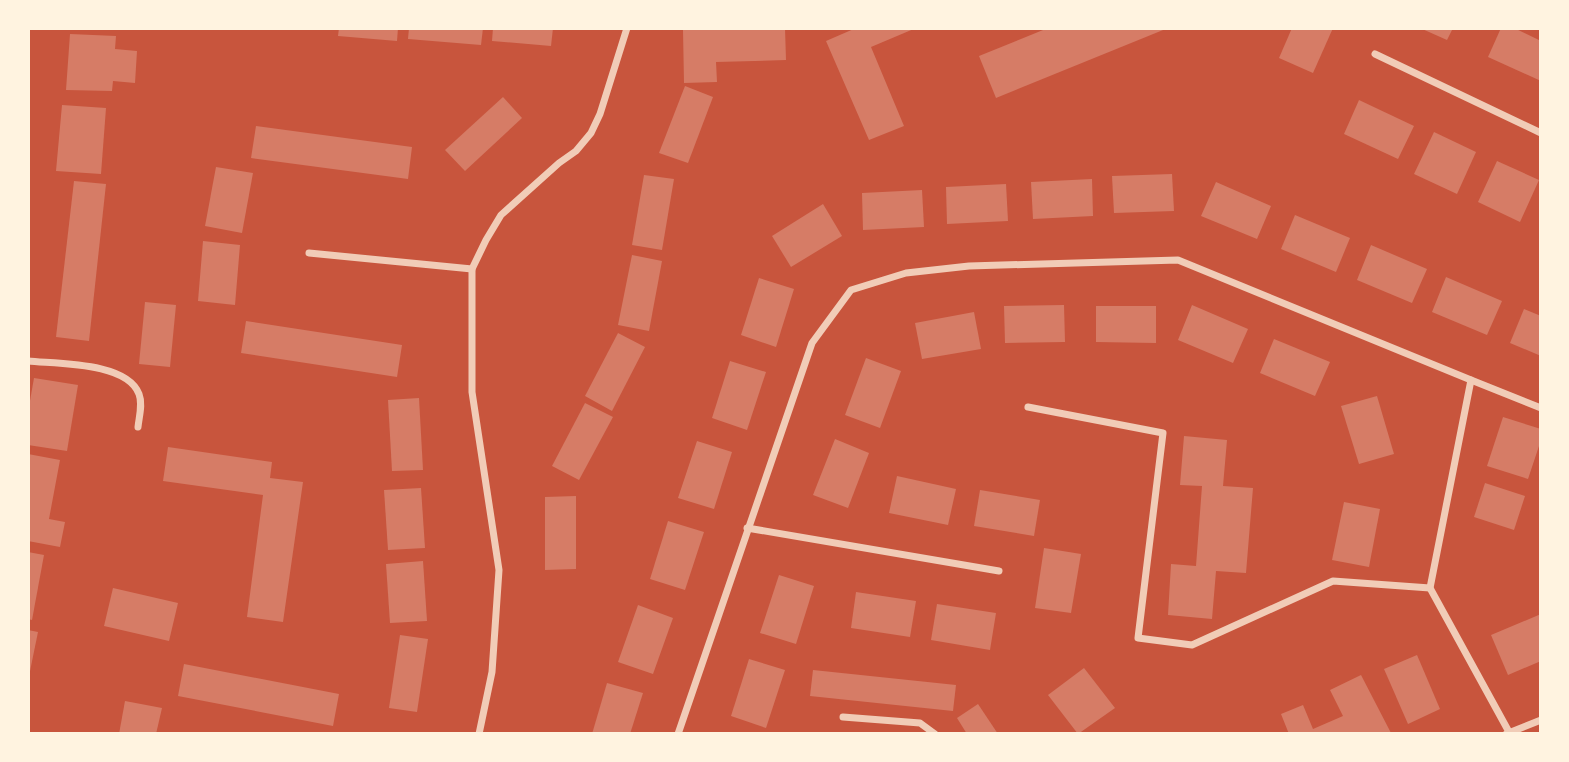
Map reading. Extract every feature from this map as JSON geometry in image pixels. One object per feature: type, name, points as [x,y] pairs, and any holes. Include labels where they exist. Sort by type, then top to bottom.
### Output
[{"type":"street","points":[[480,734],[492,672],[499,570],[472,392],[472,269],[501,215],[576,151],[591,133],[600,114],[627,28]]},
{"type":"street","points":[[1375,54],[1541,133]]},
{"type":"street","points":[[309,253],[472,269]]},
{"type":"street","points":[[678,734],[812,343],[851,290],[906,273],[969,266],[1178,260],[1541,408]]},
{"type":"street","points":[[28,361],[117,372],[128,378],[139,394],[141,405],[138,427]]},
{"type":"street","points":[[1471,380],[1430,587],[1508,733],[1541,720]]},
{"type":"street","points":[[1028,407],[1163,433],[1138,638],[1192,645],[1333,581],[1430,587]]},
{"type":"street","points":[[747,528],[999,571]]},
{"type":"street","points":[[843,717],[920,723],[935,734]]},
{"type":"building","points":[[339,28],[398,28],[397,41],[338,36]]},
{"type":"building","points":[[409,28],[483,28],[481,45],[408,39]]},
{"type":"building","points":[[493,28],[553,28],[551,46],[492,41]]},
{"type":"building","points":[[785,28],[786,60],[716,62],[717,82],[684,83],[683,30]]},
{"type":"building","points":[[856,28],[916,28],[871,47],[904,126],[869,140],[826,41]]},
{"type":"building","points":[[1048,28],[1168,28],[996,98],[979,56]]},
{"type":"building","points":[[1292,28],[1333,28],[1313,73],[1279,58]]},
{"type":"building","points":[[1420,28],[1453,28],[1447,40]]},
{"type":"building","points":[[1501,28],[1514,28],[1541,41],[1541,81],[1488,57]]},
{"type":"building","points":[[70,34],[116,36],[115,49],[137,51],[135,83],[113,81],[112,91],[66,90]]},
{"type":"building","points":[[685,86],[713,97],[688,163],[659,153]]},
{"type":"building","points":[[503,97],[522,118],[465,171],[445,150]]},
{"type":"building","points":[[1359,100],[1414,126],[1398,159],[1344,134]]},
{"type":"building","points":[[62,105],[106,108],[101,174],[56,171]]},
{"type":"building","points":[[256,126],[412,147],[408,179],[251,158]]},
{"type":"building","points":[[1434,132],[1476,152],[1457,194],[1414,174]]},
{"type":"building","points":[[1497,161],[1539,180],[1520,222],[1478,202]]},
{"type":"building","points":[[216,167],[253,173],[242,233],[205,226]]},
{"type":"building","points":[[1172,174],[1174,211],[1114,213],[1112,176]]},
{"type":"building","points":[[644,175],[674,179],[662,250],[632,245]]},
{"type":"building","points":[[1092,179],[1093,216],[1033,219],[1031,182]]},
{"type":"building","points":[[74,181],[106,184],[89,341],[56,337]]},
{"type":"building","points":[[1216,182],[1271,206],[1257,239],[1201,216]]},
{"type":"building","points":[[1006,184],[1008,221],[947,224],[946,187]]},
{"type":"building","points":[[922,190],[924,227],[863,230],[862,193]]},
{"type":"building","points":[[823,204],[842,236],[791,267],[772,236]]},
{"type":"building","points":[[1295,215],[1350,238],[1336,272],[1281,249]]},
{"type":"building","points":[[203,241],[240,245],[235,305],[198,301]]},
{"type":"building","points":[[1371,245],[1427,269],[1412,303],[1357,280]]},
{"type":"building","points":[[632,255],[662,261],[649,331],[618,325]]},
{"type":"building","points":[[1446,277],[1502,301],[1487,335],[1432,312]]},
{"type":"building","points":[[759,278],[794,289],[776,347],[741,335]]},
{"type":"building","points":[[145,302],[176,305],[170,367],[139,364]]},
{"type":"building","points":[[1064,305],[1065,342],[1005,343],[1004,306]]},
{"type":"building","points":[[1192,305],[1248,329],[1233,363],[1178,340]]},
{"type":"building","points":[[1096,306],[1156,306],[1156,343],[1096,342]]},
{"type":"building","points":[[1524,309],[1541,316],[1541,356],[1510,343]]},
{"type":"building","points":[[974,312],[981,349],[922,359],[915,323]]},
{"type":"building","points":[[246,321],[402,345],[397,377],[241,353]]},
{"type":"building","points":[[618,333],[645,347],[612,411],[585,396]]},
{"type":"building","points":[[1274,339],[1330,362],[1315,396],[1260,373]]},
{"type":"building","points":[[866,358],[901,371],[880,428],[845,415]]},
{"type":"building","points":[[730,361],[766,372],[747,430],[712,418]]},
{"type":"building","points":[[34,378],[78,385],[67,451],[28,445],[28,412]]},
{"type":"building","points":[[1377,396],[1394,454],[1359,464],[1341,406]]},
{"type":"building","points":[[419,398],[423,470],[392,471],[388,400]]},
{"type":"building","points":[[585,403],[613,417],[579,480],[552,466]]},
{"type":"building","points":[[1503,417],[1541,429],[1541,440],[1528,479],[1487,466]]},
{"type":"building","points":[[1184,436],[1227,440],[1223,486],[1253,488],[1246,573],[1216,571],[1212,619],[1168,615],[1171,564],[1196,566],[1202,486],[1180,485]]},
{"type":"building","points":[[835,439],[869,453],[848,508],[813,495]]},
{"type":"building","points":[[697,441],[732,452],[714,509],[678,498]]},
{"type":"building","points":[[168,447],[272,462],[270,478],[303,482],[283,622],[247,617],[263,495],[163,481]]},
{"type":"building","points":[[28,454],[60,460],[49,519],[65,522],[60,547],[28,541]]},
{"type":"building","points":[[897,476],[956,489],[948,525],[889,513]]},
{"type":"building","points":[[1485,483],[1525,496],[1514,530],[1474,517]]},
{"type":"building","points":[[421,488],[425,548],[388,550],[384,490]]},
{"type":"building","points":[[980,490],[1040,500],[1034,536],[974,526]]},
{"type":"building","points":[[576,496],[576,569],[545,570],[545,497]]},
{"type":"building","points":[[1344,502],[1380,509],[1369,567],[1332,560]]},
{"type":"building","points":[[668,521],[704,532],[685,590],[650,579]]},
{"type":"building","points":[[1044,548],[1081,554],[1071,613],[1035,608]]},
{"type":"building","points":[[28,552],[44,555],[32,620],[28,619]]},
{"type":"building","points":[[423,561],[427,621],[390,623],[386,564]]},
{"type":"building","points":[[779,575],[814,586],[796,644],[760,633]]},
{"type":"building","points":[[113,588],[178,603],[169,641],[104,626]]},
{"type":"building","points":[[856,592],[916,601],[910,637],[851,628]]},
{"type":"building","points":[[937,604],[996,613],[990,650],[931,640]]},
{"type":"building","points":[[638,605],[673,618],[653,674],[618,662]]},
{"type":"building","points":[[1541,614],[1541,661],[1508,675],[1491,635]]},
{"type":"building","points":[[28,630],[38,632],[29,676],[28,675]]},
{"type":"building","points":[[400,635],[428,639],[417,712],[389,708]]},
{"type":"building","points":[[1417,655],[1440,709],[1408,724],[1384,669]]},
{"type":"building","points":[[749,659],[785,670],[766,728],[731,716]]},
{"type":"building","points":[[184,664],[339,694],[333,726],[178,696]]},
{"type":"building","points":[[1084,668],[1115,708],[1078,734],[1048,695]]},
{"type":"building","points":[[813,670],[956,685],[953,711],[810,696]]},
{"type":"building","points":[[1361,675],[1391,733],[1289,734],[1281,714],[1303,705],[1313,729],[1343,716],[1330,690]]},
{"type":"building","points":[[607,683],[643,693],[630,734],[592,734]]},
{"type":"building","points":[[125,701],[162,708],[156,734],[119,734]]},
{"type":"building","points":[[978,704],[998,734],[967,734],[957,718]]}]
